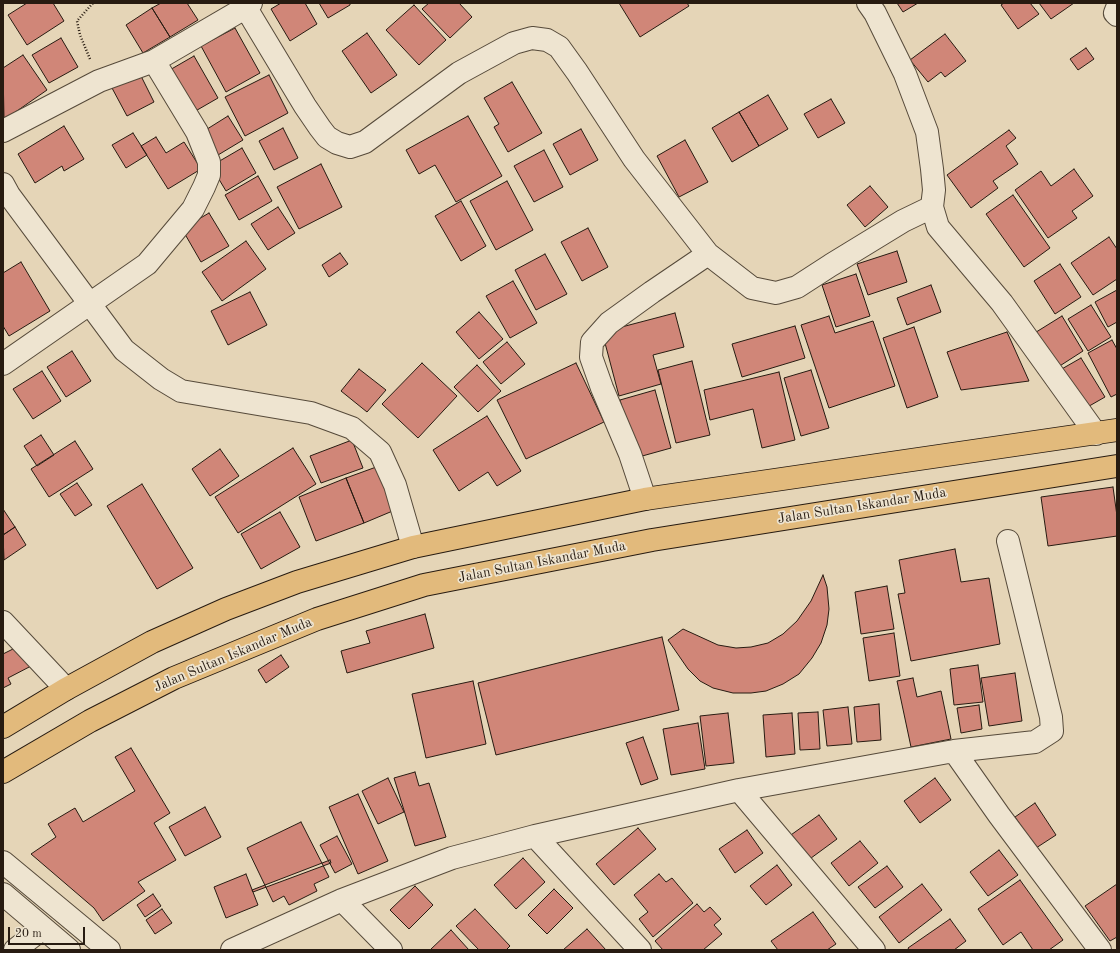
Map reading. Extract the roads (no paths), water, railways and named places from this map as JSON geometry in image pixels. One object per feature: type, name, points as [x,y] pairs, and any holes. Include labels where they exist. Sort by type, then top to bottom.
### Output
[{"type":"highway","points":[[3,726],[66,689],[152,642],[226,609],[297,582],[413,546],[645,499],[1117,430]]},
{"type":"highway","name":"Jalan Sultan Iskandar Muda","points":[[3,772],[90,721],[174,678],[317,619],[424,585],[652,540],[1117,466]]},
{"type":"street","points":[[868,3],[875,13],[905,74],[927,132],[934,190],[932,207],[938,227],[1002,303],[1096,434]]},
{"type":"street","points":[[3,130],[99,81],[154,60],[246,5],[320,128],[327,137],[337,143],[350,147],[365,142],[459,73],[514,43],[532,38],[547,40],[559,47],[634,159],[708,254],[752,288],[776,293],[797,287],[903,221],[932,207]]},
{"type":"street","points":[[1117,8],[1115,13],[1117,15]]},
{"type":"street","points":[[3,364],[148,264],[193,209],[204,187],[209,176],[209,162],[197,132],[154,60]]},
{"type":"street","points":[[3,184],[9,195],[124,350],[161,379],[181,391],[311,413],[352,428],[380,452],[395,484],[413,546]]},
{"type":"street","points":[[645,499],[630,454],[602,388],[591,357],[592,342],[608,323],[708,254]]},
{"type":"street","points":[[232,950],[342,900],[452,858],[535,836],[738,790],[954,751],[1036,742],[1052,731],[1051,716],[1008,541]]},
{"type":"street","points":[[3,622],[66,689]]},
{"type":"street","points":[[954,751],[999,815],[1100,950]]},
{"type":"street","points":[[738,790],[874,950]]},
{"type":"street","points":[[535,836],[640,950]]},
{"type":"street","points":[[3,862],[109,950]]},
{"type":"street","points":[[3,894],[69,950]]},
{"type":"street","points":[[342,900],[391,950]]},
{"type":"street","points":[[15,950],[43,928]]}]
